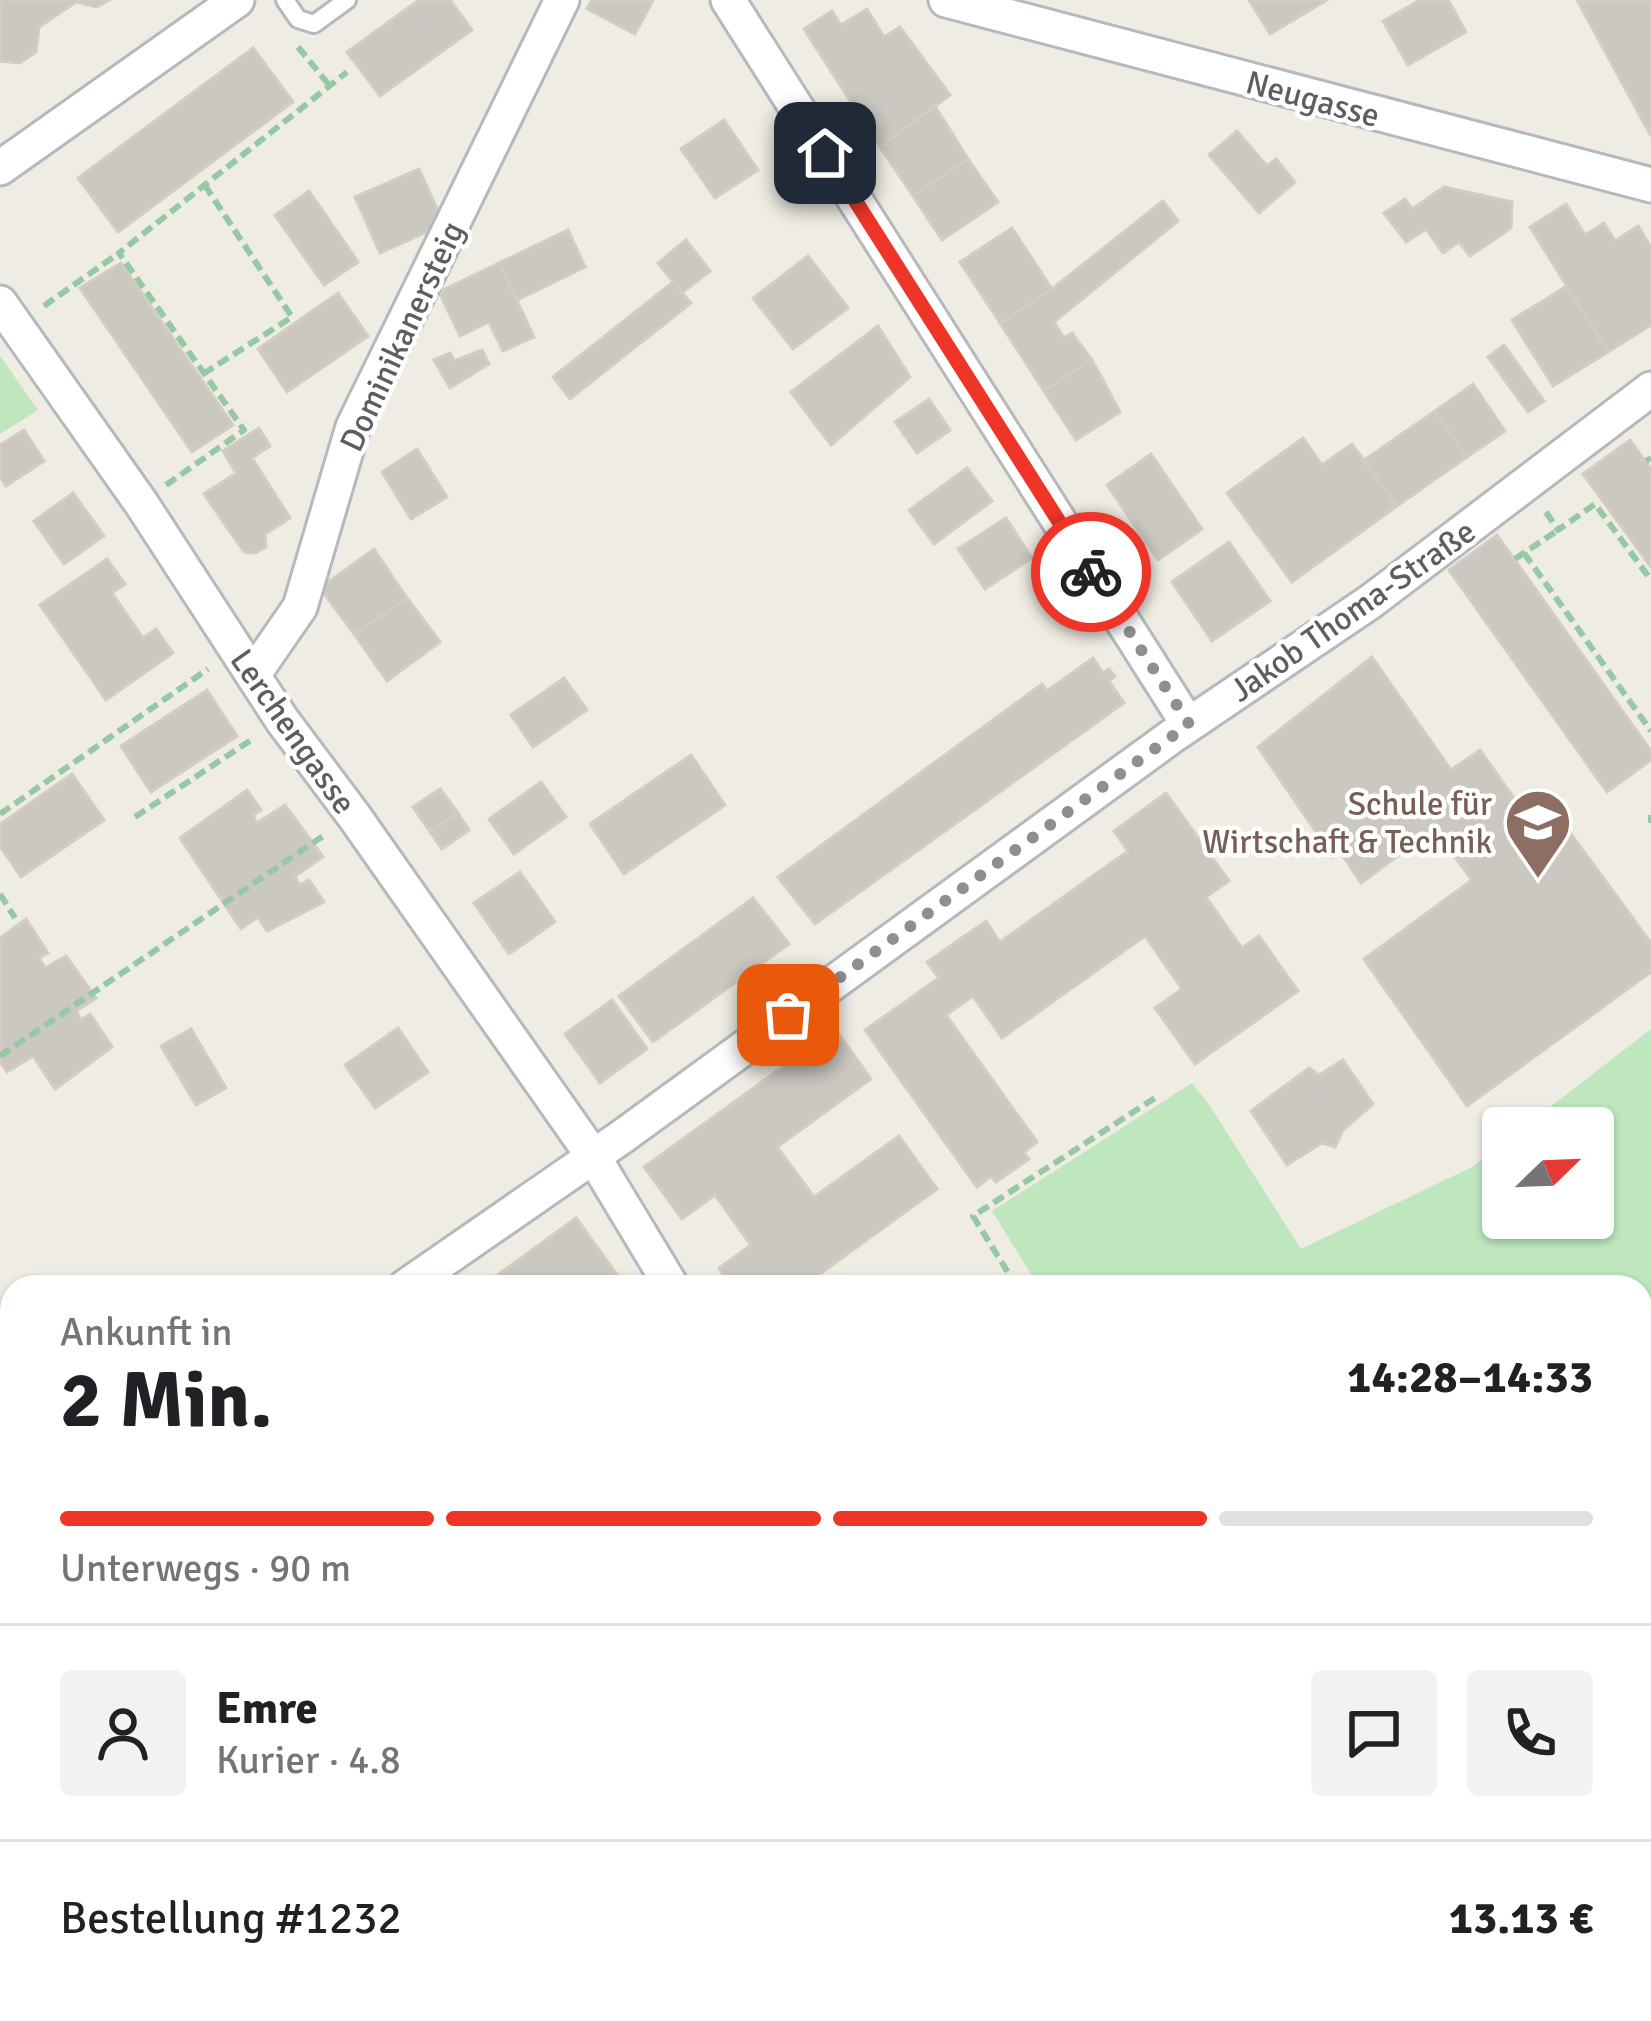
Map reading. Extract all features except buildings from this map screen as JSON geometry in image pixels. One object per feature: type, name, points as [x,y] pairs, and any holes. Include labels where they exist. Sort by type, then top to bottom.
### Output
[{"type":"street","points":[[0,168],[237,0]]},
{"type":"street","name":"Dominikanersteig","points":[[244,663],[300,607],[352,427],[562,0]]},
{"type":"street","points":[[728,0],[1189,724]]},
{"type":"street","name":"Neugasse","points":[[971,3],[1651,185]]},
{"type":"street","name":"Lerchengasse","points":[[8,315],[141,502],[282,720],[593,1156],[665,1275]]},
{"type":"street","name":"Jakob Thoma-Straße","points":[[422,1275],[1189,724],[1370,602],[1651,389]]},
{"type":"lane","points":[[285,0],[298,19],[314,24],[347,0]]},
{"type":"path","points":[[8,315],[119,253],[347,72]]},
{"type":"path","points":[[203,374],[292,317],[205,186]]},
{"type":"path","points":[[119,253],[244,430],[141,502]]},
{"type":"path","points":[[1526,484],[1558,530]]},
{"type":"path","points":[[1515,559],[1595,504],[1651,580]]},
{"type":"path","points":[[1524,553],[1651,731]]},
{"type":"path","points":[[0,814],[244,663]]},
{"type":"path","points":[[135,817],[282,720]]},
{"type":"path","points":[[0,1056],[354,816]]},
{"type":"path","points":[[0,894],[15,918]]},
{"type":"path","points":[[1010,1275],[973,1216],[1158,1096]]},
{"type":"green space","points":[[0,356],[38,410],[0,434]]},
{"type":"green space","points":[[1651,1029],[1651,1275],[1032,1275],[992,1211],[1192,1083],[1301,1249],[1482,1159],[1482,1239],[1614,1239],[1614,1107],[1550,1107]]},
{"type":"way so far","points":[[788,1015],[1189,724],[1091,572]]},
{"type":"place","name":"Schule für Wirtschaft & Technik","points":[[1538,881]]},
{"type":"route","points":[[825,153],[1091,572]]}]
